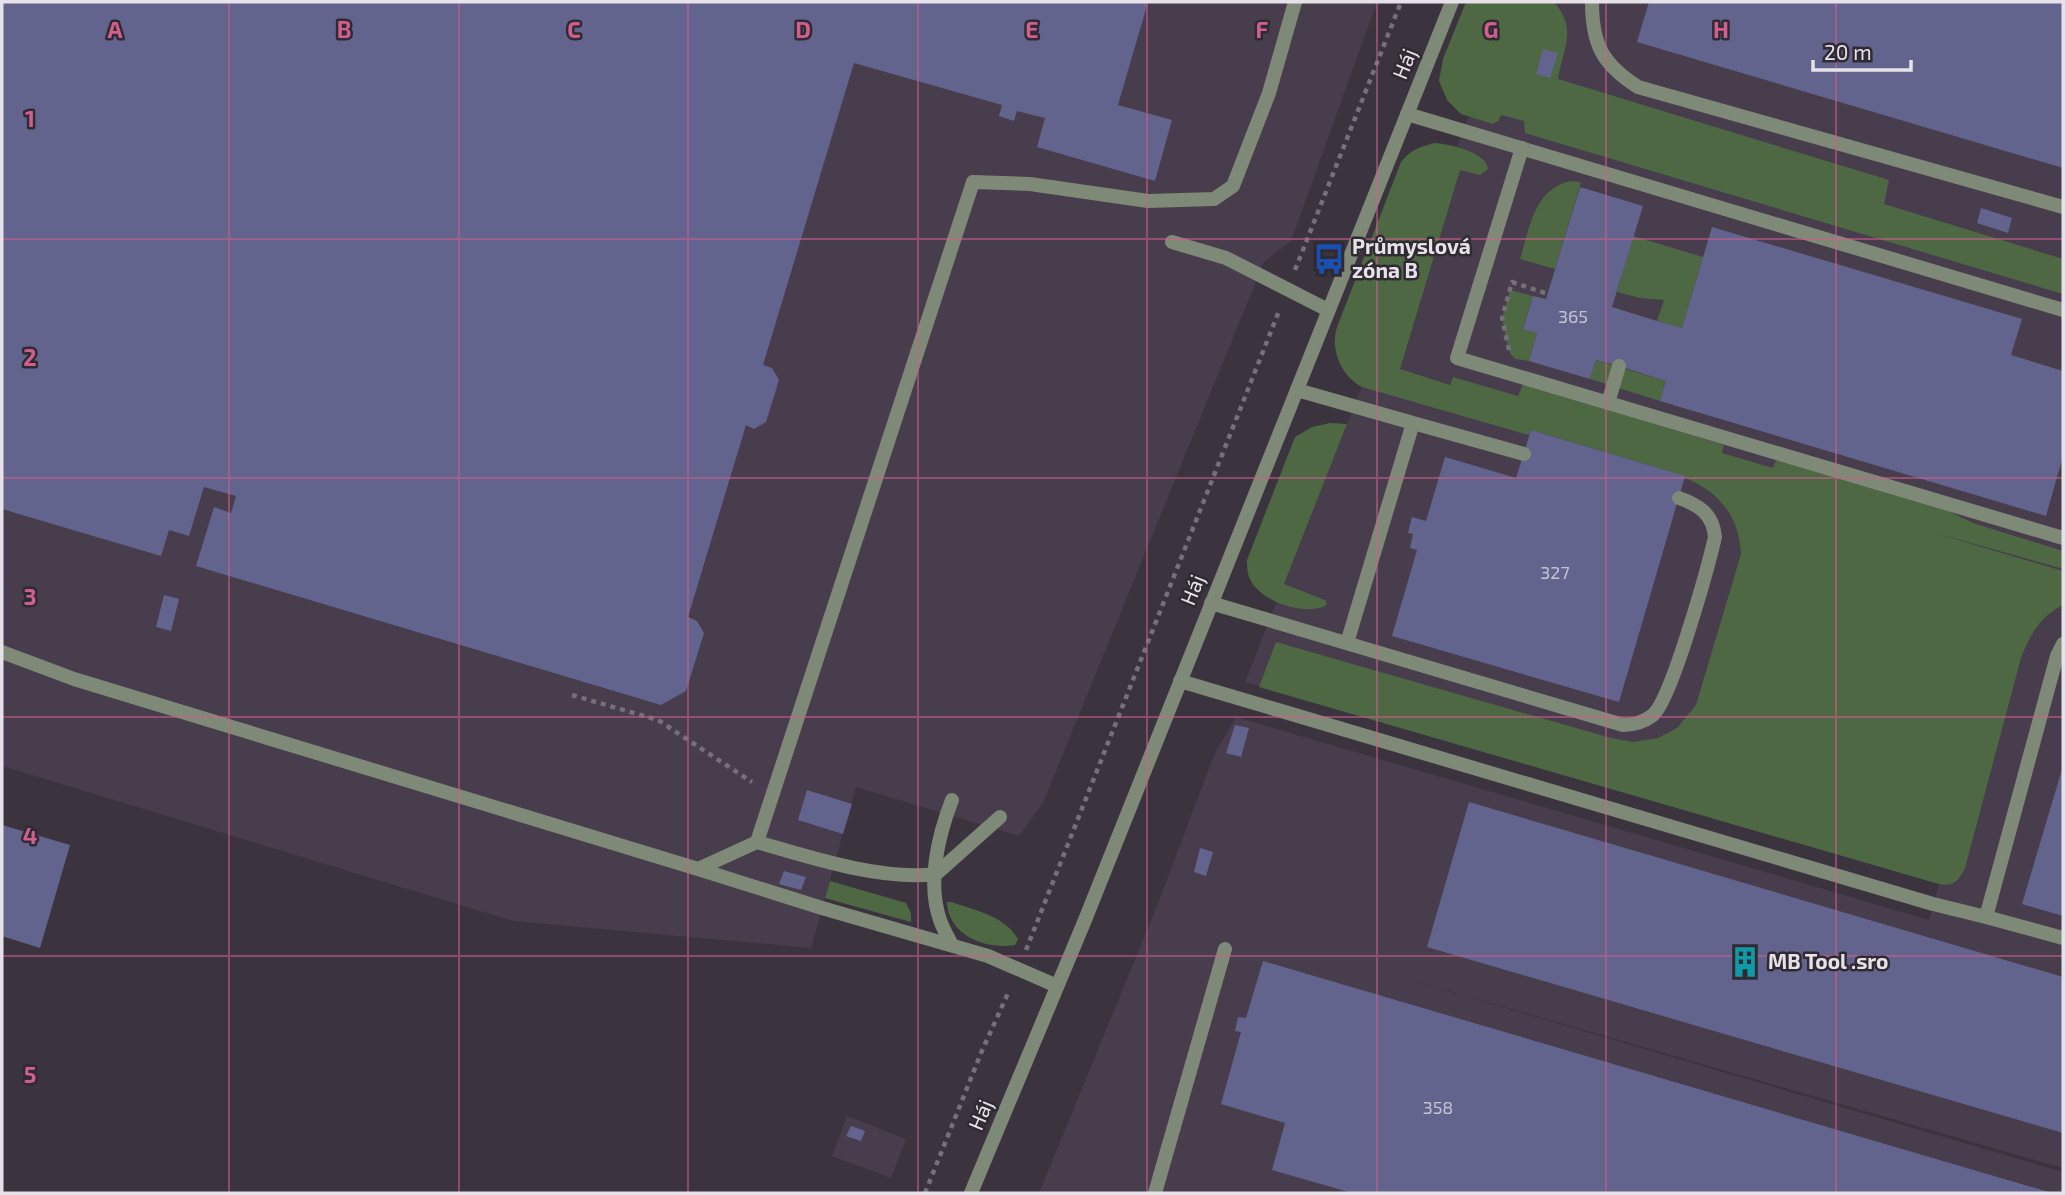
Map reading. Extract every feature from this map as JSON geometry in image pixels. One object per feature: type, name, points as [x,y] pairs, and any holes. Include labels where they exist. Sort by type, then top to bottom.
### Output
[{"type":"street","points":[[757,842],[973,182],[1030,184],[1148,201],[1214,199],[1233,186],[1269,93],[1295,2]]},
{"type":"street","name":"Háj","points":[[971,1193],[1058,986],[1452,2]]},
{"type":"street","points":[[1592,2],[1592,20],[1599,49],[1608,64],[1638,87],[2063,207]]},
{"type":"street","points":[[1408,114],[2063,310]]},
{"type":"street","points":[[1522,148],[1457,358],[2063,538]]},
{"type":"street","points":[[1172,242],[1226,258],[1328,310]]},
{"type":"street","points":[[1608,403],[1619,366]]},
{"type":"street","points":[[1297,390],[1524,454]]},
{"type":"street","points":[[1347,643],[1413,423]]},
{"type":"street","points":[[1211,603],[1623,725],[1642,722],[1654,714],[1669,689],[1715,537],[1711,520],[1703,510],[1692,502],[1679,498]]},
{"type":"street","points":[[1986,917],[2057,656],[2063,645]]},
{"type":"street","points":[[2,652],[74,678],[822,908],[952,945],[1058,986]]},
{"type":"street","points":[[1180,681],[1933,904],[2063,938]]},
{"type":"street","points":[[952,800],[937,848],[935,898],[940,919],[952,945]]},
{"type":"street","points":[[698,869],[757,842],[835,863],[905,875],[936,874],[1000,817]]},
{"type":"street","points":[[1155,1193],[1225,949]]},
{"type":"path","points":[[925,1193],[981,1053],[1019,969],[1401,2]]},
{"type":"path","points":[[572,695],[657,720],[771,794]]},
{"type":"shaded area","points":[[2,2],[1377,2],[1291,241],[1264,262],[1043,803],[1019,836],[856,787],[811,948],[513,921],[2,766]]},
{"type":"shaded area","points":[[1514,2],[2063,2],[2063,1168],[1400,977],[2063,1172],[2063,1193],[1039,1193],[1157,906],[1214,755],[1236,717],[1929,920],[1939,884],[1245,682]]},
{"type":"shaded area","points":[[847,1116],[906,1139],[891,1178],[832,1156]]},
{"type":"green space","points":[[1466,2],[1554,2],[1561,12],[1567,30],[1558,79],[1889,180],[1884,204],[2063,259],[2063,294],[1525,133],[1524,121],[1501,115],[1493,124],[1461,114],[1447,100],[1439,81],[1443,59]]},
{"type":"green space","points":[[1434,143],[1457,147],[1474,154],[1486,163],[1488,169],[1480,175],[1460,170],[1400,369],[1450,385],[1453,377],[1518,396],[1523,384],[1724,445],[1722,453],[1773,468],[1776,460],[1942,508],[1973,523],[2063,551],[2063,569],[1925,530],[2063,571],[2063,605],[2037,627],[2021,658],[1965,868],[1955,882],[1939,884],[1259,687],[1276,642],[1633,742],[1658,738],[1677,728],[1696,705],[1741,554],[1737,531],[1729,512],[1717,498],[1702,486],[1665,470],[1531,430],[1529,435],[1362,387],[1348,376],[1339,362],[1335,345],[1337,327],[1401,162],[1416,149]]},
{"type":"green space","points":[[1570,181],[1581,182],[1555,269],[1520,259],[1530,223],[1541,201],[1558,186]]},
{"type":"green space","points":[[1633,236],[1703,257],[1682,328],[1657,321],[1664,300],[1617,292]]},
{"type":"green space","points":[[1510,290],[1533,296],[1523,328],[1537,333],[1529,361],[1515,359],[1506,339],[1502,318]]},
{"type":"green space","points":[[1596,360],[1666,381],[1660,401],[1590,379]]},
{"type":"green space","points":[[1330,423],[1347,424],[1284,584],[1327,603],[1316,609],[1294,608],[1271,599],[1254,586],[1248,575],[1247,560],[1295,437],[1312,427]]},
{"type":"green space","points":[[830,881],[906,903],[911,913],[911,922],[825,898]]},
{"type":"green space","points":[[947,902],[997,919],[1018,939],[1015,945],[993,945],[971,938],[954,924]]},
{"type":"building","points":[[2,2],[1148,2],[1118,105],[1172,120],[1155,181],[1037,147],[1045,118],[1017,111],[1014,121],[999,116],[1002,105],[854,63],[763,365],[772,368],[779,380],[766,422],[754,429],[746,425],[688,617],[697,621],[704,633],[686,691],[661,705],[196,566],[214,507],[231,513],[236,496],[204,487],[189,536],[169,530],[161,556],[2,509]]},
{"type":"building","points":[[1649,2],[2063,2],[2063,168],[1637,42]]},
{"type":"building","points":[[1543,49],[1558,53],[1550,78],[1536,74]]},
{"type":"building","points":[[1580,187],[1643,206],[1612,307],[1657,321],[1682,328],[1712,227],[2022,319],[2011,355],[2063,371],[2063,456],[2046,516],[1660,401],[1666,381],[1619,366],[1596,360],[1590,379],[1529,361],[1537,333],[1523,329],[1533,296],[1546,299]]},
{"type":"building","points":[[1981,208],[2012,218],[2008,233],[1977,223]]},
{"type":"building","points":[[1531,430],[1685,476],[1619,702],[1392,636],[1417,550],[1410,548],[1413,534],[1408,533],[1412,517],[1426,521],[1445,457],[1516,478]]},
{"type":"building","points":[[164,595],[179,599],[171,631],[156,627]]},
{"type":"building","points":[[1235,725],[1249,728],[1241,757],[1226,753]]},
{"type":"building","points":[[2063,766],[2063,916],[2022,904]]},
{"type":"building","points":[[807,790],[852,804],[843,834],[798,820]]},
{"type":"building","name":"MB Tool .sro","points":[[1469,802],[2063,977],[2063,1133],[1427,947]]},
{"type":"building","points":[[2,825],[70,845],[40,948],[2,936]]},
{"type":"building","points":[[1200,848],[1213,852],[1206,876],[1194,872]]},
{"type":"building","points":[[784,871],[806,877],[801,890],[779,884]]},
{"type":"building","points":[[1263,961],[2052,1193],[1352,1193],[1272,1170],[1285,1123],[1221,1104],[1241,1032],[1235,1031],[1238,1017],[1246,1018]]},
{"type":"building","points":[[851,1126],[865,1131],[861,1141],[846,1136]]},
{"type":"place","name":"Průmyslová zóna B","points":[[1329,259]]},
{"type":"place","name":"MB Tool .sro","points":[[1745,962]]}]
